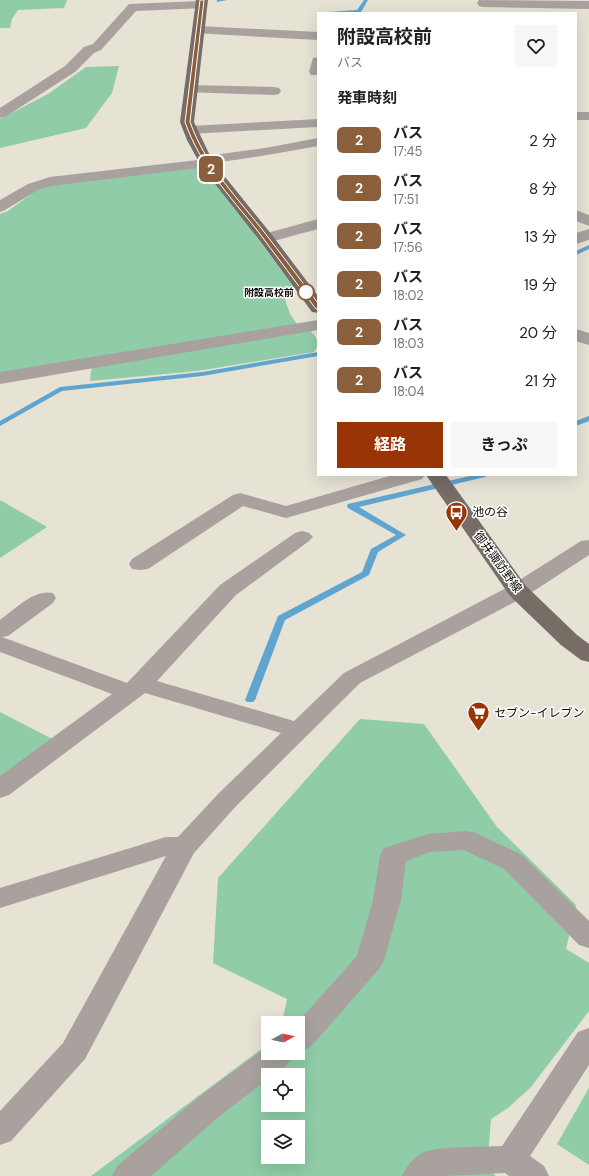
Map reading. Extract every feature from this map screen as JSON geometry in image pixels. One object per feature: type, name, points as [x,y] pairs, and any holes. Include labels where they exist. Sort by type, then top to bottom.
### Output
[{"type":"main road","points":[[202,2],[191,89],[188,122],[190,130],[206,161],[317,307]]},
{"type":"main road","name":"御井諏訪野線","points":[[437,476],[518,591],[569,640],[589,655]]},
{"type":"street","points":[[0,114],[70,69],[89,50],[97,47],[133,7],[202,2]]},
{"type":"street","points":[[483,5],[589,5]]},
{"type":"street","points":[[198,30],[317,36]]},
{"type":"street","points":[[191,89],[274,91]]},
{"type":"street","points":[[577,116],[589,116]]},
{"type":"street","points":[[190,130],[317,123]]},
{"type":"street","points":[[0,207],[33,187],[50,182],[206,161],[317,142]]},
{"type":"street","points":[[577,216],[589,221]]},
{"type":"street","points":[[266,238],[317,224]]},
{"type":"street","points":[[577,239],[589,234]]},
{"type":"street","points":[[1,379],[317,325]]},
{"type":"street","points":[[577,334],[589,340]]},
{"type":"street","points":[[140,564],[240,499],[286,512],[412,476]]},
{"type":"street","points":[[0,790],[136,688],[228,590],[302,537]]},
{"type":"street","points":[[0,1132],[74,1051],[184,847],[228,799],[352,678],[518,591],[589,546]]},
{"type":"street","points":[[0,630],[45,598]]},
{"type":"street","points":[[0,644],[136,688],[298,730]]},
{"type":"street","points":[[305,1034],[370,960],[387,900],[393,855],[428,843],[466,840],[513,862],[589,938]]},
{"type":"street","points":[[0,898],[166,846],[184,847]]},
{"type":"street","points":[[418,1176],[433,1163],[522,1167],[589,1040]]},
{"type":"street","points":[[128,1176],[211,1105],[271,1060]]},
{"type":"green space","points":[[0,0],[67,0],[64,8],[18,10],[12,19],[10,28],[0,28]]},
{"type":"green space","points":[[119,66],[112,93],[86,128],[0,148],[0,119],[48,94],[86,67]]},
{"type":"green space","points":[[204,165],[294,288],[283,294],[290,314],[297,324],[0,374],[0,214],[8,211],[38,189],[62,183]]},
{"type":"green space","points":[[310,330],[317,341],[317,346],[314,352],[197,371],[90,381],[92,366]]},
{"type":"green space","points":[[0,500],[47,527],[0,558]]},
{"type":"green space","points":[[0,712],[56,741],[0,784]]},
{"type":"green space","points":[[360,719],[424,724],[497,827],[576,905],[566,949],[589,963],[589,1011],[531,1087],[508,1108],[491,1119],[487,1169],[496,1176],[91,1176],[261,1049],[261,1060],[305,1060],[305,1016],[283,1016],[287,999],[213,963],[218,878]]},
{"type":"green space","points":[[589,1088],[589,1165],[557,1144]]},
{"type":"waterway","points":[[219,1],[225,0]]},
{"type":"waterway","points":[[344,12],[359,11],[366,0]]},
{"type":"waterway","points":[[577,253],[589,247]]},
{"type":"waterway","points":[[0,424],[60,389],[202,374],[317,354]]},
{"type":"waterway","points":[[577,424],[589,418]]},
{"type":"waterway","points":[[250,700],[281,618],[366,573],[374,551],[402,535],[351,506],[481,476]]},
{"type":"bus line","name":"2","points":[[202,0],[188,122],[194,140],[206,163],[266,238],[317,307]]},
{"type":"place","name":"附設高校前","points":[[306,292]]},
{"type":"place","name":"池の谷","points":[[457,532]]},
{"type":"place","name":"セブン-イレブン","points":[[478,732]]}]
